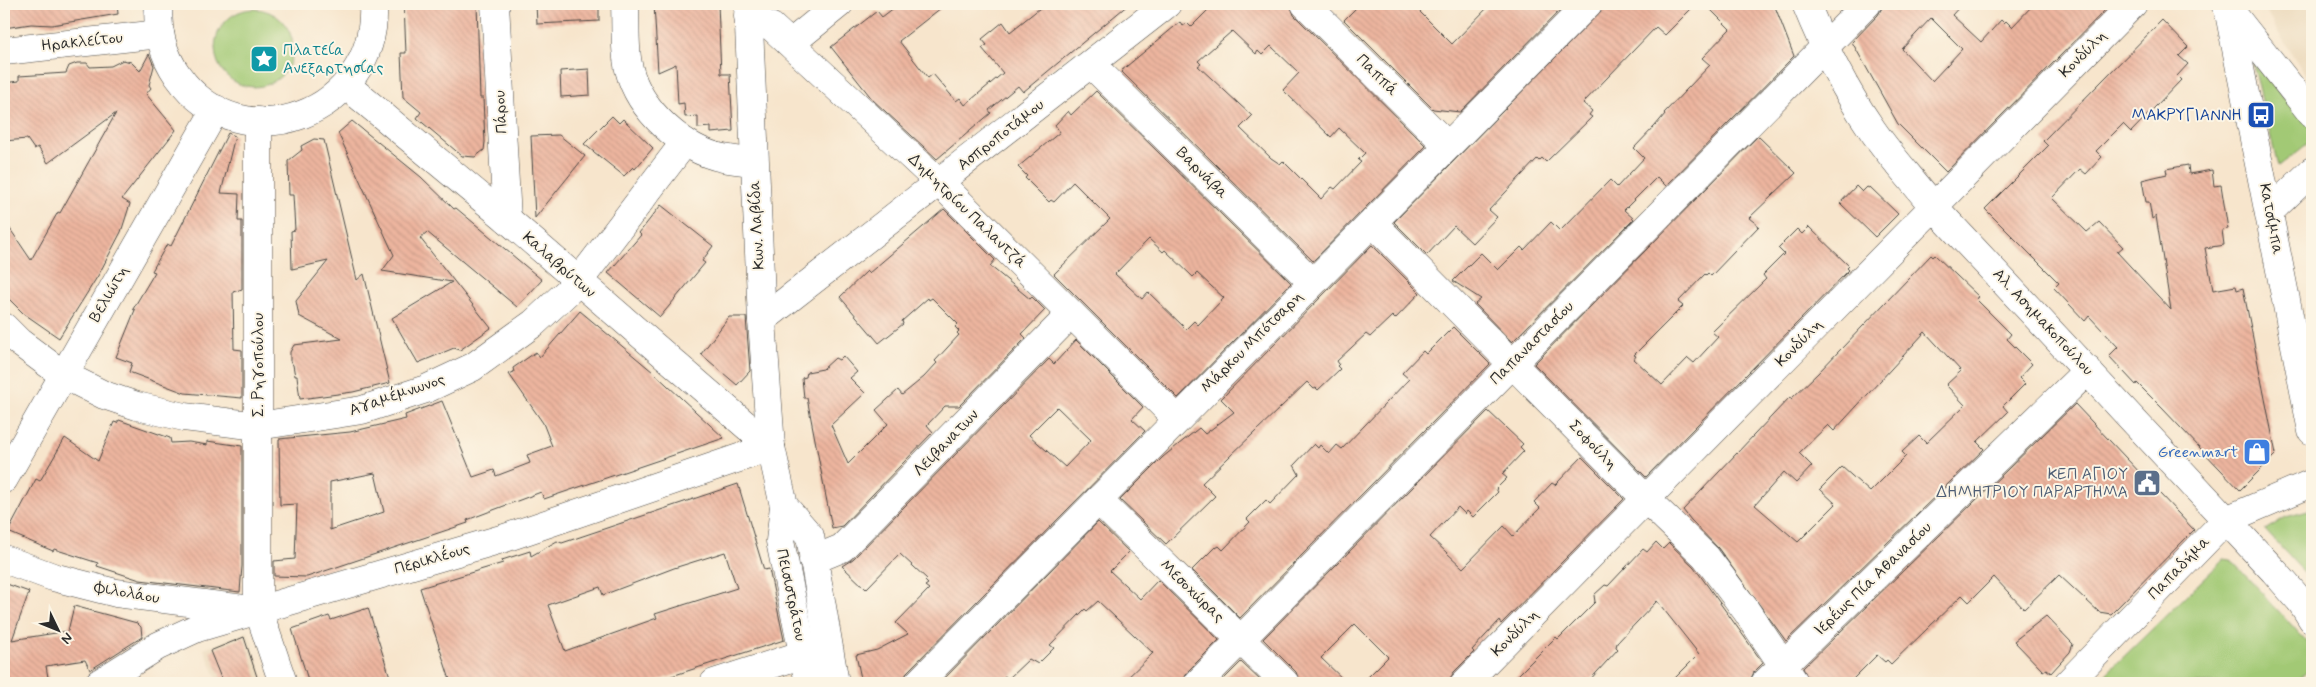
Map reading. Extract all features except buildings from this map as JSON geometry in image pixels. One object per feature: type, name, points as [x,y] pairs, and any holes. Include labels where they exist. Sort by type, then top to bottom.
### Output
[{"type":"street","points":[[159,4],[160,34],[170,62],[179,78],[196,96],[216,109],[239,118],[258,121],[277,121],[306,114],[323,105],[346,85],[357,71],[368,49],[372,31],[373,4]]},
{"type":"street","name":"Πάρου","points":[[495,4],[507,219]]},
{"type":"street","points":[[626,4],[629,69],[638,91],[655,115],[685,142],[722,158],[754,162]]},
{"type":"street","points":[[791,43],[839,4]]},
{"type":"street","name":"Ασπροποτάμου","points":[[762,320],[1092,65],[1167,4]]},
{"type":"street","name":"Παππά","points":[[1305,4],[1448,146]]},
{"type":"street","name":"Αλ. Ασημακοπούλου","points":[[1806,4],[1824,47],[1869,125],[1933,206],[2274,570],[2302,603],[2312,619]]},
{"type":"street","name":"Παπαναστασίου","points":[[1198,683],[1867,4]]},
{"type":"street","name":"Κονδύλη","points":[[1465,683],[1647,500],[2132,4]]},
{"type":"street","name":"Μάρκου Μπότσαρη","points":[[918,683],[1312,282],[1373,223],[1585,5]]},
{"type":"street","points":[[2227,6],[2312,114]]},
{"type":"street","name":"Κατσίμπα","points":[[2227,6],[2312,430]]},
{"type":"street","name":"Δημητρίου Παλαντζά","points":[[748,10],[791,43],[939,182],[1177,419]]},
{"type":"street","name":"Κων. Λαβίδα","points":[[748,10],[762,320],[771,446],[784,506]]},
{"type":"street","name":"Ηρακλείτου","points":[[4,51],[160,34]]},
{"type":"street","name":"Βαρνάβα","points":[[1092,65],[1312,282]]},
{"type":"street","name":"Καλαβρύτων","points":[[346,85],[507,219],[771,446]]},
{"type":"street","name":"Βελιώτη","points":[[4,479],[62,374],[216,109]]},
{"type":"street","name":"Σ. Ρηγοπούλου","points":[[258,121],[256,610],[283,683]]},
{"type":"street","name":"Αγαμέμνωνος","points":[[4,328],[19,342],[62,374],[104,395],[137,406],[184,417],[258,426],[362,410],[442,382],[473,367],[534,323],[578,282],[685,142]]},
{"type":"street","points":[[2269,212],[2312,171]]},
{"type":"street","name":"Σοφούλη","points":[[1373,223],[1647,500],[1706,557],[1781,677]]},
{"type":"street","name":"Λειβανατων","points":[[812,560],[842,548],[1071,314]]},
{"type":"street","name":"Ιερέως Πία Αθανασίου","points":[[1781,677],[2088,370]]},
{"type":"street","name":"Περικλέους","points":[[99,683],[150,651],[196,628],[505,538],[771,446]]},
{"type":"street","name":"Παπαδήμα","points":[[2068,683],[2226,520],[2312,483]]},
{"type":"street","name":"Μεσοχώρας","points":[[1098,500],[1285,683]]},
{"type":"street","points":[[784,506],[810,536],[812,560],[835,683]]},
{"type":"street","name":"Πεισιστράτου","points":[[784,506],[780,541],[809,683]]},
{"type":"street","name":"Φιλολάου","points":[[4,559],[53,577],[116,593],[256,610]]},
{"type":"street","points":[[714,683],[804,654]]},
{"type":"shaded area","points":[[2263,4],[2312,4],[2312,85],[2274,26]]},
{"type":"shaded area","points":[[248,631],[265,683],[219,683],[204,649]]},
{"type":"green space","points":[[254,9],[269,12],[282,20],[290,33],[293,48],[290,63],[282,76],[269,84],[254,87],[239,84],[226,76],[218,63],[215,48],[218,33],[226,20],[239,12]]},
{"type":"green space","points":[[2253,63],[2312,129],[2312,140],[2278,167]]},
{"type":"green space","points":[[2312,510],[2312,581],[2265,530],[2286,517]]},
{"type":"green space","points":[[2224,559],[2231,560],[2312,647],[2312,667],[2295,683],[2116,683],[2106,674]]},
{"type":"place","name":"Πλατεία Ανεξαρτησίας","points":[[264,59]]},
{"type":"place","name":"ΜΑΚΡΥΓΙΑΝΝΗ","points":[[2261,115]]},
{"type":"place","name":"Greenmart","points":[[2257,452]]},
{"type":"place","name":"ΚΕΠ ΑΓΙΟΥ ΔΗΜΗΤΡΙΟΥ ΠΑΡΑΡΤΗΜΑ","points":[[2147,483]]}]
